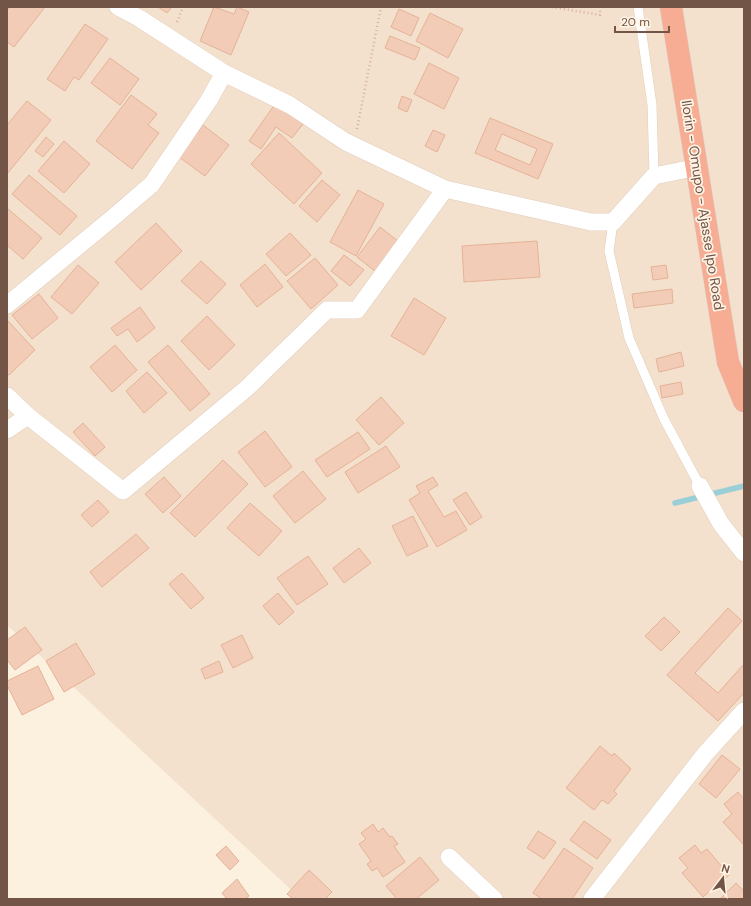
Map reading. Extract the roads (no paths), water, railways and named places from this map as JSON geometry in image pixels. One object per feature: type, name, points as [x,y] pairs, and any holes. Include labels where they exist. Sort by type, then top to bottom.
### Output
[{"type":"highway","name":"Ilorin - Omupo - Ajasse Ipo Road","points":[[671,7],[698,167],[728,362],[744,401]]},
{"type":"street","points":[[118,7],[152,26],[224,72],[290,105],[354,146],[445,189],[591,222],[612,222],[654,176],[698,167]]},
{"type":"street","points":[[7,305],[152,184],[209,100],[224,72]]},
{"type":"street","points":[[7,396],[28,416],[123,491],[247,388],[327,310],[357,310],[445,189]]},
{"type":"street","points":[[7,430],[28,416]]},
{"type":"street","points":[[700,486],[721,524],[744,554]]},
{"type":"street","points":[[592,899],[695,766],[744,711]]},
{"type":"street","points":[[450,857],[494,899]]},
{"type":"lane","points":[[638,7],[652,105],[654,176]]},
{"type":"lane","points":[[612,222],[609,251],[629,338],[664,419],[700,486]]},
{"type":"waterway","points":[[675,503],[744,486]]}]
